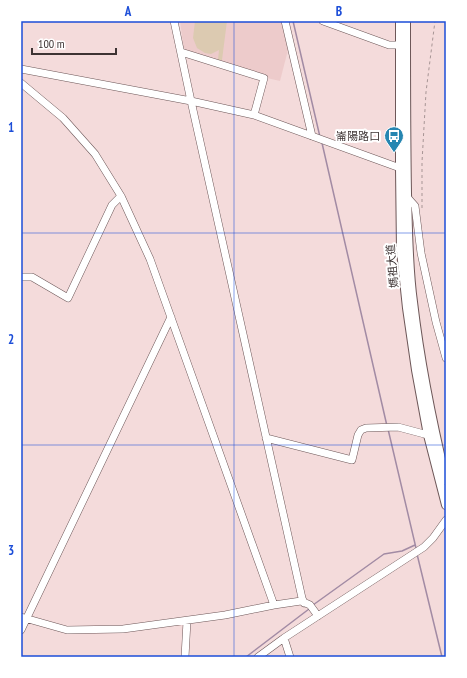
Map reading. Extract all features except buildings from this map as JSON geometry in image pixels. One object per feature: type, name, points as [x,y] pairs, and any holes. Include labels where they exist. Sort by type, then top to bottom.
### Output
[{"type":"main road","name":"媽祖大道","points":[[400,21],[401,251],[416,370],[432,434],[446,480]]},
{"type":"main road","name":"媽祖大道","points":[[406,21],[407,197],[412,301],[432,434],[446,505]]},
{"type":"street","points":[[174,21],[304,603]]},
{"type":"street","points":[[285,21],[312,136]]},
{"type":"street","points":[[323,21],[388,45],[400,45]]},
{"type":"street","points":[[181,52],[264,78],[254,115]]},
{"type":"street","points":[[21,69],[191,101],[254,115],[400,168],[407,197],[415,206],[421,253],[436,322],[446,358]]},
{"type":"street","points":[[21,83],[63,118],[96,154],[121,196],[150,259],[274,605]]},
{"type":"street","points":[[21,277],[32,277],[68,298],[112,205],[121,196]]},
{"type":"street","points":[[21,630],[24,618],[171,317]]},
{"type":"street","points":[[266,438],[352,460],[358,435],[361,430],[366,428],[398,427],[432,434]]},
{"type":"street","points":[[258,657],[284,638],[424,547],[433,538],[446,520]]},
{"type":"street","points":[[24,618],[66,630],[123,629],[225,616],[300,601],[310,605],[318,616]]},
{"type":"street","points":[[185,657],[186,621]]},
{"type":"street","points":[[284,638],[290,657]]},
{"type":"path","points":[[422,214],[422,162],[426,92],[435,21]]},
{"type":"shaded area","points":[[180,21],[281,21],[288,50],[280,81],[254,75],[184,51]]},
{"type":"shaded area","points":[[195,21],[227,21],[222,60],[218,60],[219,50],[211,54],[205,53],[197,48],[193,38]]},
{"type":"waterway","points":[[293,21],[320,137]]},
{"type":"waterway","points":[[322,143],[387,426]]},
{"type":"waterway","points":[[388,429],[416,548]]},
{"type":"waterway","points":[[313,605],[384,554],[402,551],[415,545]]},
{"type":"waterway","points":[[417,554],[442,657]]},
{"type":"waterway","points":[[246,657],[309,609]]},
{"type":"place","name":"崙陽路口","points":[[394,153]]}]
